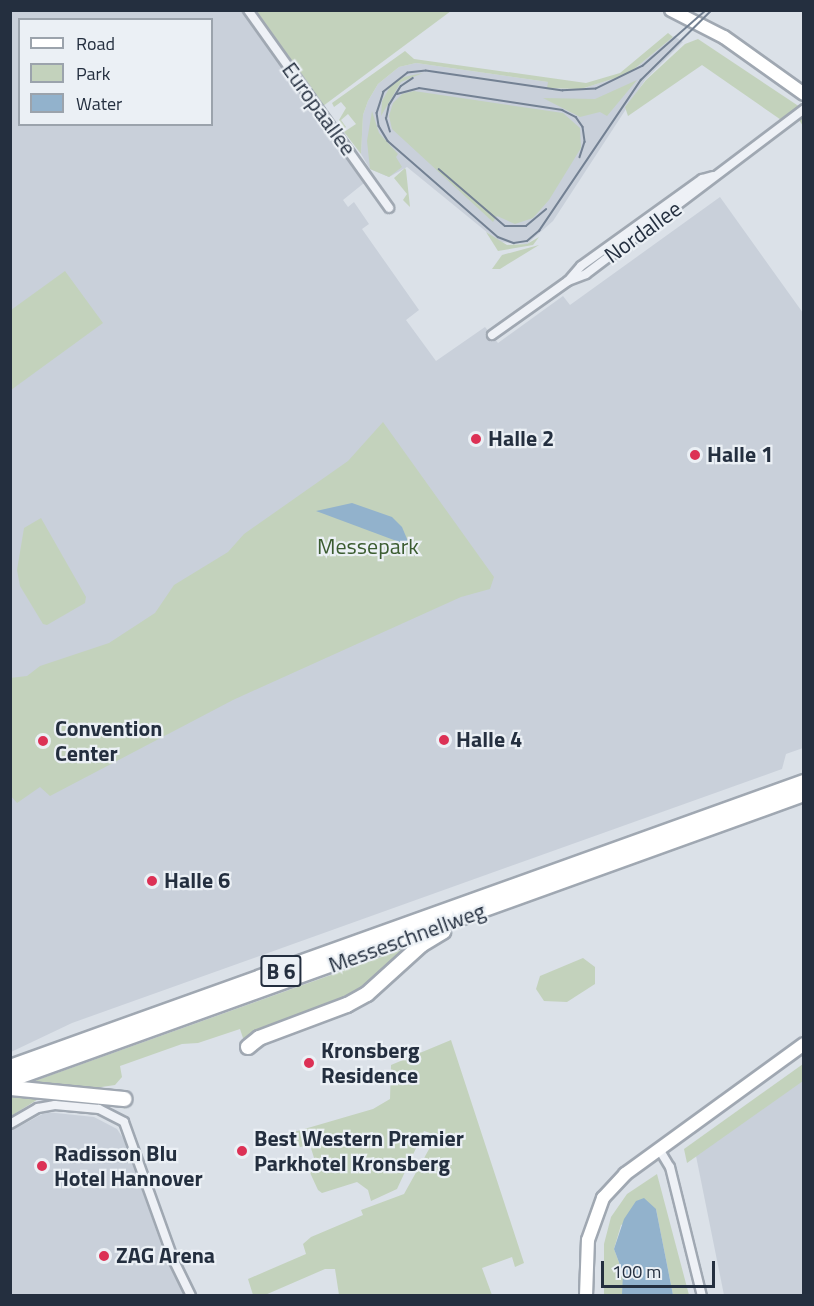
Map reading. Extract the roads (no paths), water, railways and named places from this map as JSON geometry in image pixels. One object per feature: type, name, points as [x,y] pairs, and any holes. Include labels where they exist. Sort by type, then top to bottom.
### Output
[{"type":"highway","name":"Messeschnellweg","points":[[10,1067],[804,782]]},
{"type":"highway","name":"Messeschnellweg","points":[[10,1080],[474,915],[804,794]]},
{"type":"highway","points":[[248,1047],[260,1038],[347,1005],[367,994],[420,945],[474,915]]},
{"type":"highway","points":[[10,1088],[124,1099]]},
{"type":"main road","points":[[671,10],[724,37],[804,94]]},
{"type":"main road","points":[[586,1296],[588,1240],[603,1198],[625,1173],[804,1044]]},
{"type":"street","name":"Europaallee","points":[[248,10],[389,208]]},
{"type":"street","name":"Nordallee","points":[[492,336],[568,281],[586,274],[707,186],[713,176],[804,109]]},
{"type":"street","points":[[10,1124],[38,1108],[55,1105],[99,1109],[124,1122],[174,1261],[191,1296]]},
{"type":"street","points":[[659,1149],[670,1167],[702,1296]]},
{"type":"water","points":[[352,503],[392,517],[402,527],[410,546],[316,511]]},
{"type":"water","points":[[644,1198],[656,1209],[673,1295],[622,1295],[623,1273],[614,1249],[624,1219],[636,1201]]},
{"type":"tram line","points":[[707,10],[643,66],[596,89],[563,91],[426,71],[408,73],[384,92],[377,113],[379,126],[388,141],[498,237],[514,243],[527,241],[539,231],[641,80],[712,10]]},
{"type":"tram line","points":[[390,132],[386,119],[389,105],[401,86],[413,78]]},
{"type":"tram line","points":[[397,94],[419,88],[562,110],[576,117],[583,127],[585,142],[580,157]]},
{"type":"tram line","points":[[439,169],[505,226],[526,226],[546,209]]},
{"type":"place","name":"Halle 2","points":[[476,439]]},
{"type":"place","name":"Halle 1","points":[[695,455]]},
{"type":"place","name":"Halle 4","points":[[444,740]]},
{"type":"place","name":"Convention Center","points":[[43,741]]},
{"type":"place","name":"Halle 6","points":[[152,881]]},
{"type":"place","name":"Kronsberg Residence","points":[[309,1063]]},
{"type":"place","name":"Best Western Premier Parkhotel Kronsberg","points":[[242,1151]]},
{"type":"place","name":"Radisson Blu Hotel Hannover","points":[[42,1166]]},
{"type":"place","name":"ZAG Arena","points":[[104,1256]]},
{"type":"park label","name":"Messepark","points":[[368,547]]}]
